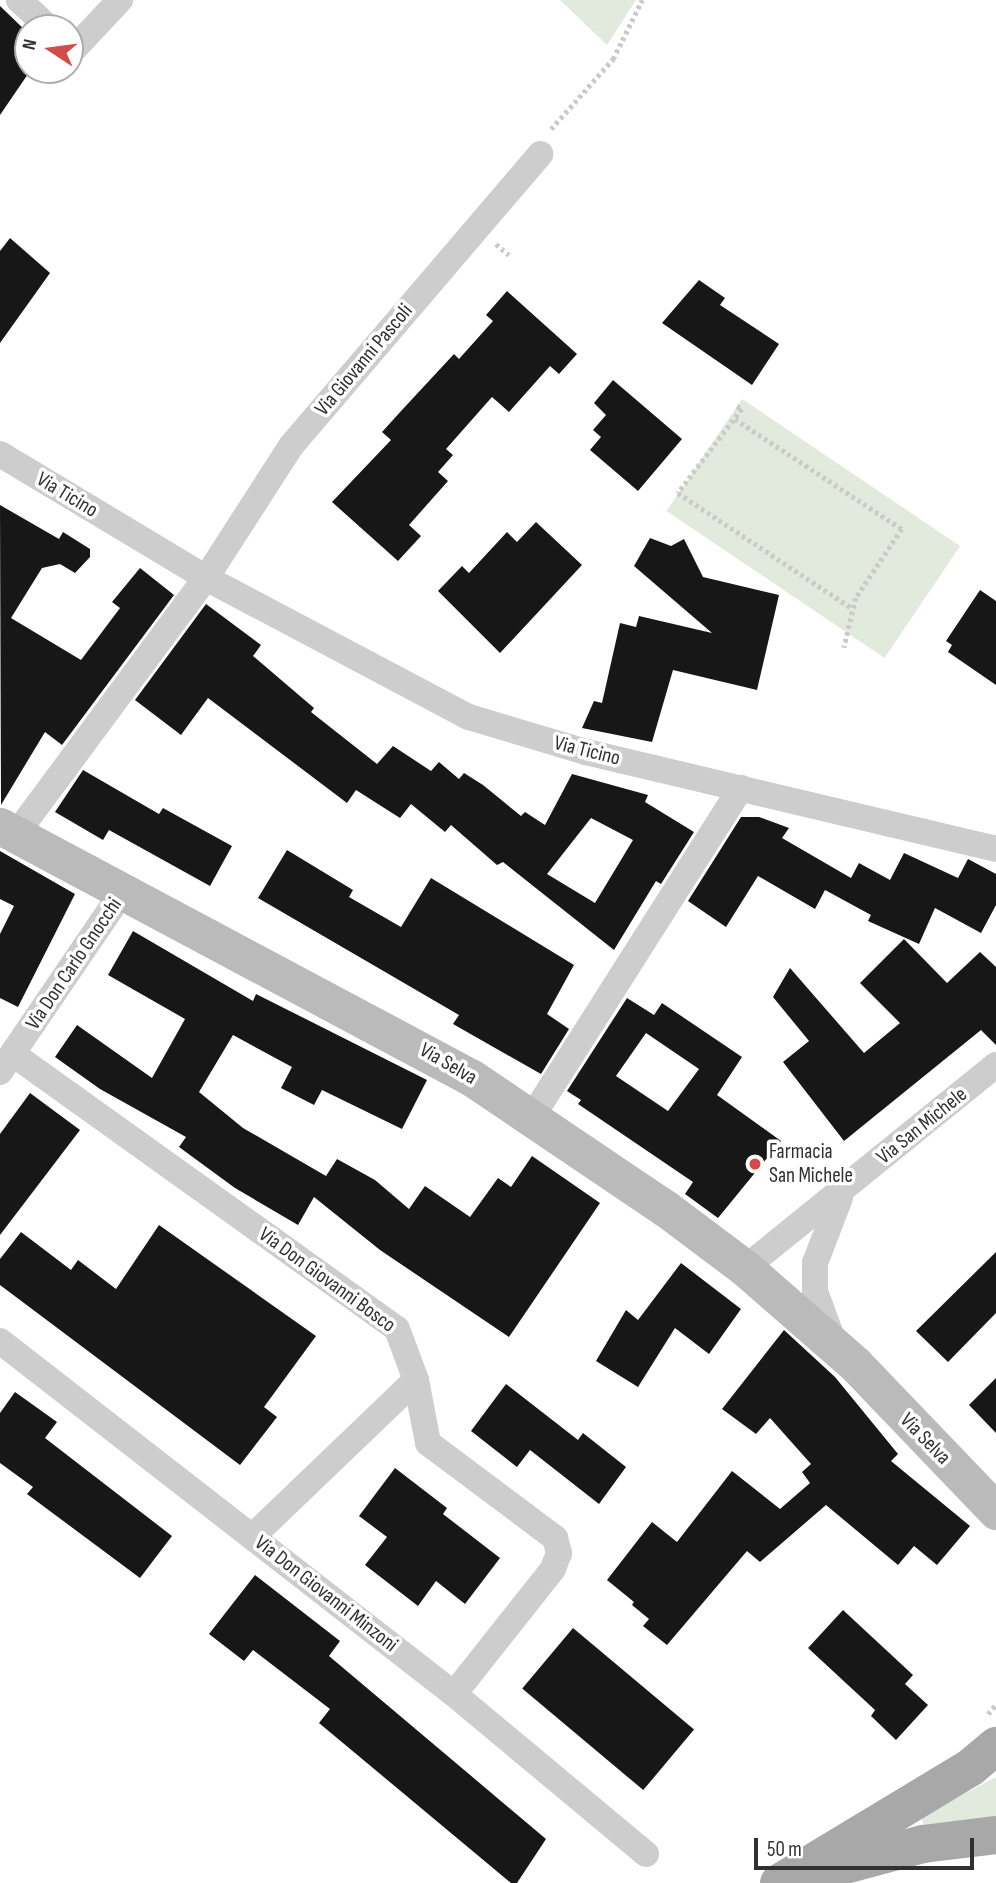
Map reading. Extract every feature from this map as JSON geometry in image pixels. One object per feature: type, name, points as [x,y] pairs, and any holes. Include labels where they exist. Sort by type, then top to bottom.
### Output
[{"type":"main road","name":"Via Selva","points":[[8,829],[417,1046],[531,1117],[745,1268],[846,1356],[996,1511]]},
{"type":"main road","name":"Via Selva","points":[[846,1356],[922,1410],[996,1479]]},
{"type":"main road","points":[[780,1883],[971,1767],[996,1746]]},
{"type":"main road","points":[[780,1883],[923,1844],[996,1835]]},
{"type":"street","points":[[19,0],[34,14]]},
{"type":"street","points":[[84,36],[120,0]]},
{"type":"street","name":"Via Giovanni Pascoli","points":[[206,579],[291,446],[540,155]]},
{"type":"street","name":"Via Ticino","points":[[0,454],[206,579],[470,717],[573,748],[996,849]]},
{"type":"street","points":[[8,829],[206,579]]},
{"type":"street","points":[[531,1117],[741,788]]},
{"type":"street","name":"Via Don Carlo Gnocchi","points":[[6,1063],[123,891]]},
{"type":"street","name":"Via Don Giovanni Bosco","points":[[6,1063],[397,1329],[416,1380],[428,1443],[548,1529],[559,1553],[545,1580],[454,1694]]},
{"type":"street","name":"Via San Michele","points":[[745,1268],[996,1065]]},
{"type":"street","name":"Via San Michele","points":[[846,1356],[815,1291],[815,1263],[820,1239],[847,1186]]},
{"type":"street","name":"Via Don Giovanni Minzoni","points":[[0,1341],[454,1694],[646,1854]]},
{"type":"street","points":[[252,1537],[416,1380]]},
{"type":"path","points":[[540,155],[554,122],[613,59],[642,0]]},
{"type":"path","points":[[737,406],[743,409],[678,493],[853,609]]},
{"type":"path","points":[[735,419],[902,529],[853,609],[844,648]]},
{"type":"shaded area","points":[[560,0],[636,0],[607,45]]},
{"type":"shaded area","points":[[742,399],[960,546],[885,658],[667,511]]},
{"type":"shaded area","points":[[996,1777],[996,1819],[925,1829],[921,1817]]},
{"type":"building","points":[[0,6],[14,20],[14,84],[21,84],[0,115]]},
{"type":"building","points":[[10,238],[50,273],[0,343],[0,251]]},
{"type":"building","points":[[699,280],[725,298],[720,305],[779,344],[752,385],[662,323]]},
{"type":"building","points":[[507,291],[577,354],[559,374],[550,366],[509,412],[492,397],[446,449],[453,455],[438,472],[448,481],[409,525],[421,536],[398,561],[332,502],[391,440],[382,432],[454,354],[459,359],[493,321],[486,315]]},
{"type":"building","points":[[613,380],[682,439],[638,491],[590,450],[601,437],[593,430],[606,415],[594,403]]},
{"type":"building","points":[[0,505],[59,539],[63,532],[90,549],[90,557],[75,573],[60,564],[42,568],[11,618],[81,660],[120,608],[112,602],[140,568],[174,595],[62,745],[45,732],[1,805]]},
{"type":"building","points":[[536,522],[582,565],[500,653],[438,591],[462,566],[469,573],[507,532],[517,542]]},
{"type":"building","points":[[650,538],[671,546],[684,539],[703,577],[779,595],[757,690],[673,670],[652,742],[582,728],[594,701],[602,703],[620,623],[636,627],[639,616],[712,633],[634,566]]},
{"type":"building","points":[[980,590],[996,601],[996,685],[948,652],[952,645],[946,641]]},
{"type":"building","points":[[206,604],[261,645],[253,656],[314,708],[311,712],[377,764],[393,746],[431,771],[439,762],[459,779],[464,773],[483,785],[521,816],[525,812],[545,825],[572,774],[648,795],[645,802],[694,832],[661,884],[656,881],[614,950],[503,862],[497,865],[451,825],[445,832],[411,804],[400,818],[356,790],[347,803],[208,698],[181,735],[135,700]],"holes":[[[591,818],[633,840],[595,903],[547,874]]]},
{"type":"building","points":[[83,770],[159,814],[163,808],[232,846],[210,886],[109,830],[103,840],[55,812]]},
{"type":"building","points":[[741,817],[759,817],[789,828],[782,838],[851,878],[859,863],[890,880],[904,853],[958,878],[968,859],[996,874],[996,905],[981,933],[935,908],[919,944],[868,921],[871,915],[825,890],[815,909],[758,876],[726,927],[688,901]]},
{"type":"building","points":[[287,850],[353,890],[349,897],[401,927],[431,878],[574,965],[547,1014],[569,1029],[541,1074],[453,1024],[459,1015],[258,898]]},
{"type":"building","points":[[0,851],[75,894],[18,1007],[0,998],[0,934],[14,906],[0,899]]},
{"type":"building","points":[[133,931],[253,1001],[256,994],[427,1080],[402,1129],[322,1090],[314,1105],[281,1088],[292,1067],[233,1035],[199,1092],[243,1128],[326,1176],[337,1159],[375,1180],[409,1209],[425,1186],[470,1217],[498,1178],[511,1187],[532,1156],[600,1203],[509,1337],[380,1250],[314,1197],[298,1225],[235,1188],[179,1147],[186,1137],[100,1089],[55,1057],[77,1025],[152,1078],[185,1019],[108,975]]},
{"type":"building","points":[[904,939],[947,983],[980,952],[996,967],[996,1045],[981,1030],[844,1141],[783,1062],[809,1041],[773,997],[790,968],[864,1053],[900,1023],[860,983]]},
{"type":"building","points":[[627,998],[654,1015],[662,1003],[742,1057],[717,1095],[781,1141],[718,1218],[685,1194],[693,1182],[578,1104],[581,1100],[567,1091]],"holes":[[[646,1033],[699,1069],[668,1111],[616,1076]]]},
{"type":"building","points":[[30,1093],[80,1130],[0,1235],[0,1134]]},
{"type":"building","points":[[159,1225],[316,1336],[264,1407],[277,1417],[240,1465],[0,1285],[0,1259],[21,1232],[71,1270],[78,1260],[116,1289]]},
{"type":"building","points":[[996,1252],[996,1313],[948,1362],[916,1331]]},
{"type":"building","points":[[681,1263],[741,1309],[709,1354],[675,1328],[638,1387],[596,1361],[626,1310],[638,1320]]},
{"type":"building","points":[[784,1330],[835,1377],[898,1454],[891,1461],[970,1526],[937,1565],[914,1546],[898,1565],[826,1505],[760,1562],[747,1551],[667,1645],[643,1626],[649,1619],[632,1605],[634,1602],[607,1580],[652,1522],[677,1542],[732,1471],[780,1509],[810,1483],[802,1472],[811,1464],[770,1418],[756,1434],[722,1409]]},
{"type":"building","points":[[996,1378],[996,1433],[969,1405]]},
{"type":"building","points":[[506,1384],[578,1440],[583,1433],[626,1467],[599,1504],[530,1450],[517,1467],[471,1431]]},
{"type":"building","points":[[15,1392],[57,1422],[45,1438],[172,1536],[140,1578],[27,1494],[33,1487],[0,1463],[0,1413]]},
{"type":"building","points":[[395,1468],[447,1508],[443,1514],[500,1558],[465,1604],[436,1581],[418,1606],[365,1565],[387,1537],[359,1516]]},
{"type":"building","points":[[255,1575],[340,1641],[329,1656],[546,1839],[517,1883],[511,1883],[319,1723],[330,1709],[253,1650],[244,1661],[209,1634]]},
{"type":"building","points":[[843,1610],[913,1675],[905,1684],[928,1705],[896,1740],[871,1716],[875,1710],[808,1648]]},
{"type":"building","points":[[573,1628],[694,1730],[643,1790],[522,1689]]},
{"type":"place","name":"Farmacia San Michele","points":[[755,1164]]}]
